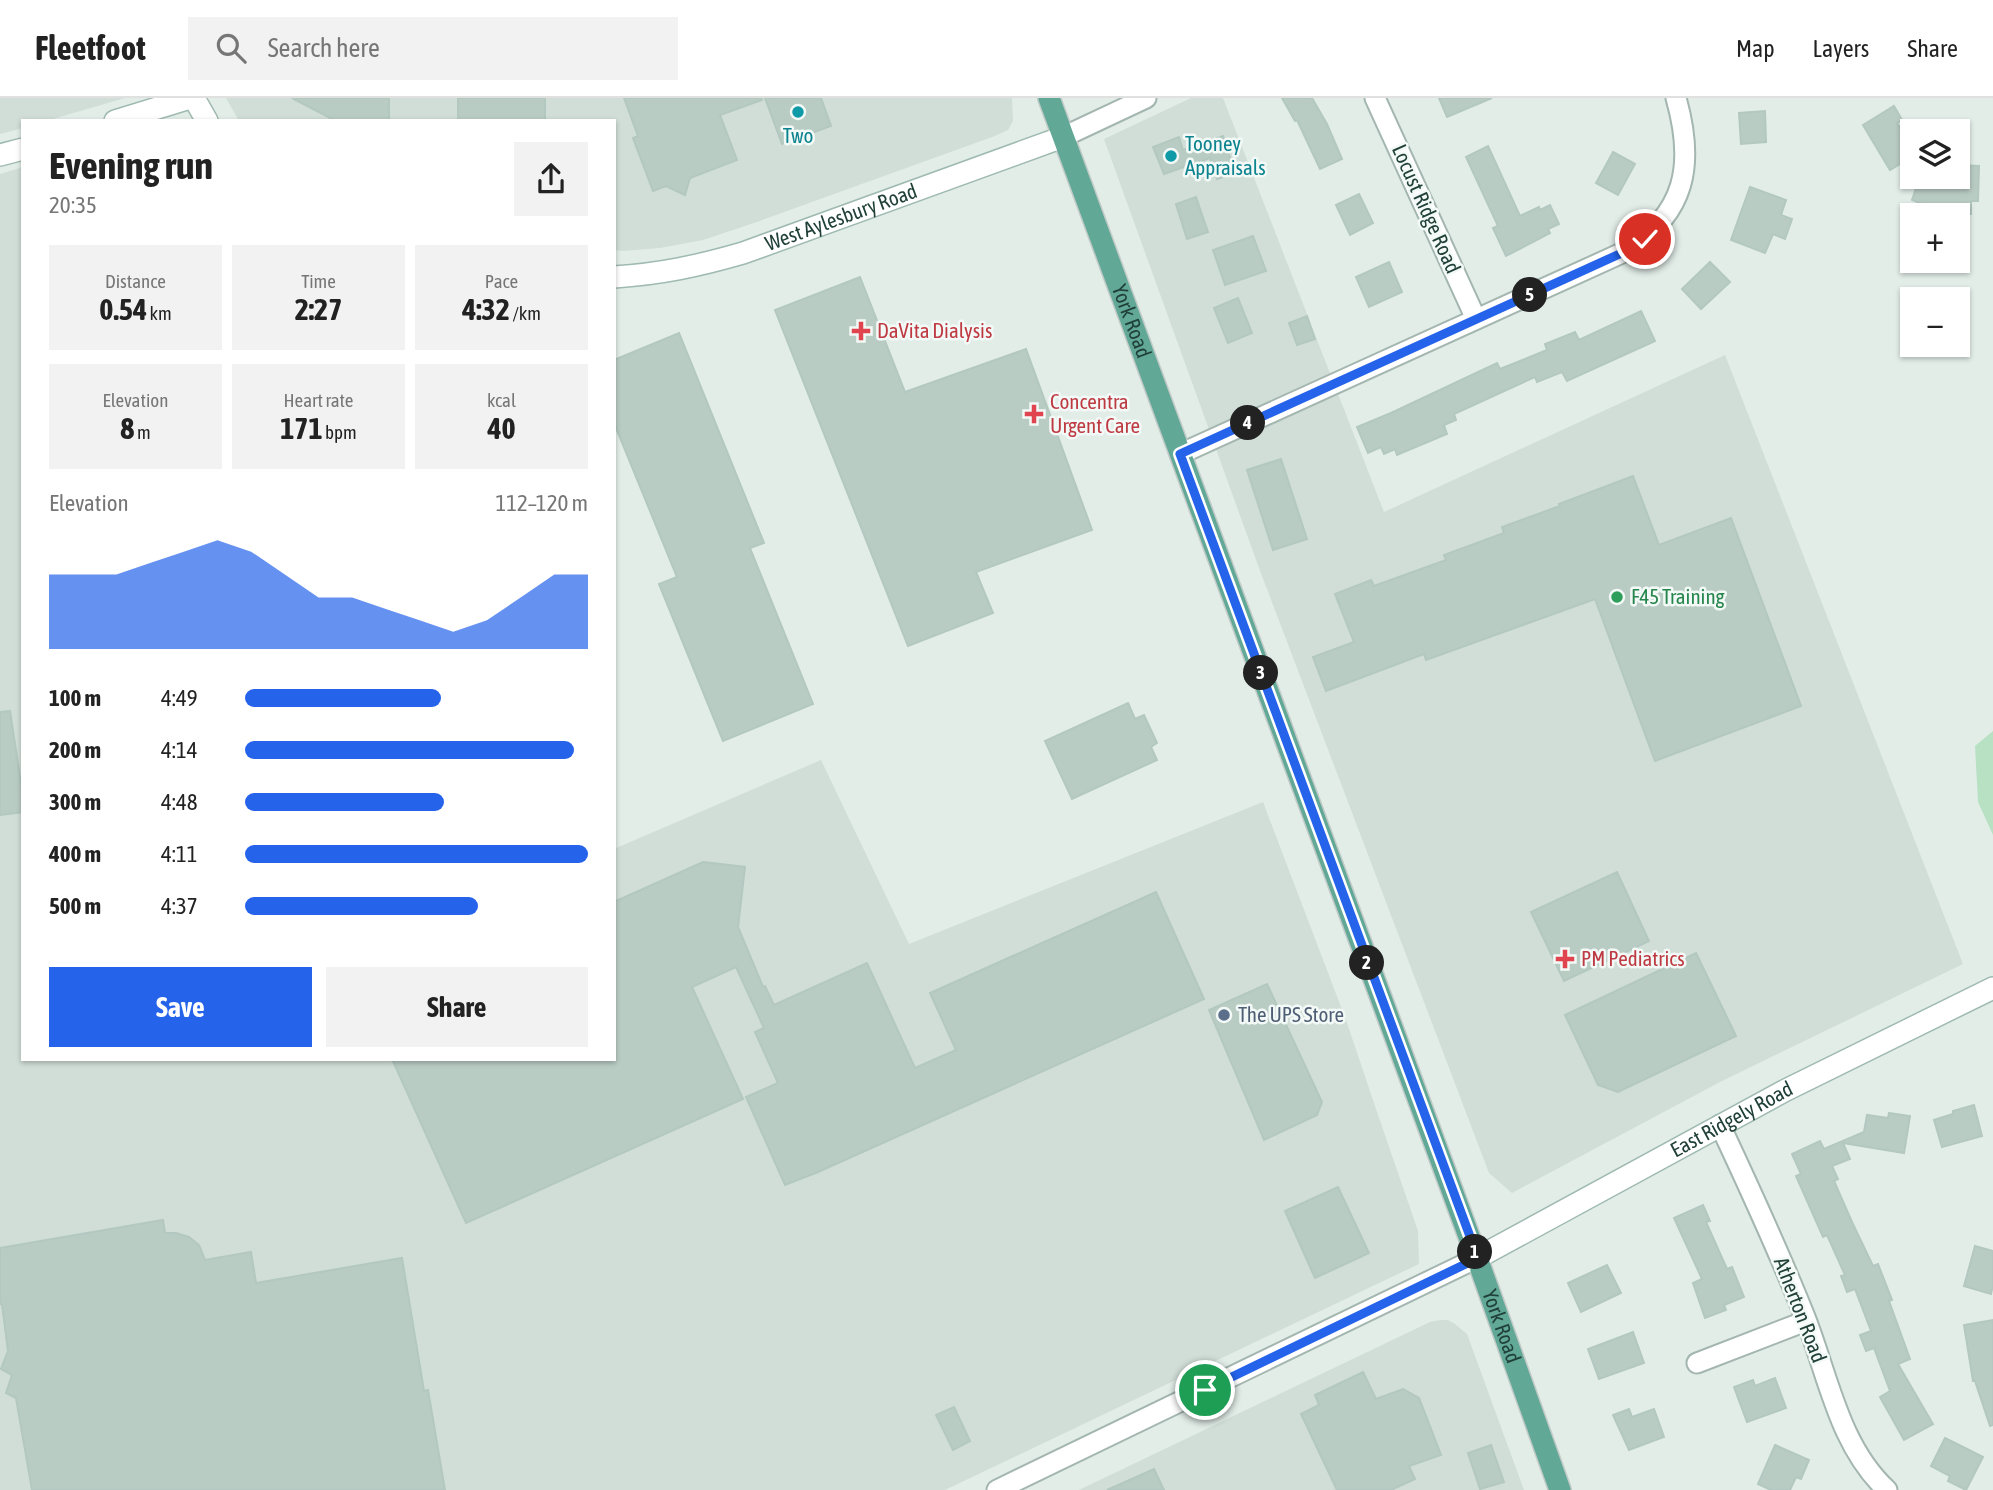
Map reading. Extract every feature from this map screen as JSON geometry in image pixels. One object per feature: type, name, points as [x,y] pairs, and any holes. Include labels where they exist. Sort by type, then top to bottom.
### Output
[{"type":"main road","name":"York Road","points":[[1049,98],[1478,1258],[1560,1490]]},
{"type":"street","points":[[122,119],[192,98],[206,119]]},
{"type":"street","points":[[1063,137],[1146,98]]},
{"type":"street","name":"Locust Ridge Road","points":[[1375,98],[1476,319]]},
{"type":"street","points":[[1180,454],[1624,252],[1645,239],[1662,221],[1677,198],[1684,171],[1685,142],[1676,98]]},
{"type":"street","name":"West Aylesbury Road","points":[[616,277],[657,274],[743,253],[1063,137]]},
{"type":"street","points":[[0,156],[21,150]]},
{"type":"street","name":"East Ridgely Road","points":[[1478,1258],[1786,1090],[1993,988]]},
{"type":"street","name":"Atherton Road","points":[[1720,1125],[1765,1219],[1806,1321],[1840,1418],[1879,1488]]},
{"type":"street","points":[[997,1490],[1478,1258]]},
{"type":"street","points":[[1697,1363],[1806,1321]]},
{"type":"shaded area","points":[[0,98],[125,98],[53,119],[21,119],[21,129],[0,134]]},
{"type":"shaded area","points":[[226,98],[1012,98],[1013,121],[1008,130],[995,136],[703,240],[623,251],[616,250],[616,119],[238,119]]},
{"type":"shaded area","points":[[1191,98],[1223,98],[1384,512],[1725,355],[1963,964],[1720,1082],[1512,1193],[1489,1173],[1259,568],[1104,139]]},
{"type":"shaded area","points":[[21,168],[21,1061],[616,1061],[616,848],[821,760],[909,944],[1263,802],[1346,1020],[1418,1231],[1419,1264],[945,1490],[0,1490],[0,174]]},
{"type":"shaded area","points":[[1448,1320],[1467,1334],[1524,1490],[1079,1490],[1430,1322]]},
{"type":"green space","points":[[1993,731],[1993,835],[1978,802],[1975,746]]},
{"type":"building","points":[[292,98],[389,98],[389,119],[332,119]]},
{"type":"building","points":[[458,98],[545,98],[545,119],[458,119]]},
{"type":"building","points":[[624,98],[762,100],[720,115],[737,160],[690,178],[685,195],[666,186],[653,191],[633,138],[638,136]]},
{"type":"building","name":"Two","points":[[765,98],[821,98],[831,126],[782,144]]},
{"type":"building","points":[[1282,98],[1312,98],[1342,159],[1320,169],[1297,120],[1295,121]]},
{"type":"building","points":[[1439,98],[1492,98],[1447,117]]},
{"type":"building","points":[[1894,106],[1901,119],[1897,123],[1900,128],[1900,164],[1890,170],[1863,125]]},
{"type":"building","points":[[1765,111],[1766,142],[1741,144],[1739,113]]},
{"type":"building","points":[[1223,136],[1235,173],[1217,179],[1210,158],[1164,174],[1153,147],[1179,137],[1183,150]]},
{"type":"building","points":[[1488,146],[1520,216],[1550,205],[1559,224],[1548,229],[1550,233],[1506,256],[1493,228],[1498,226],[1466,157]]},
{"type":"building","points":[[1613,152],[1635,164],[1618,195],[1596,183]]},
{"type":"building","points":[[1970,166],[1979,166],[1978,201],[1971,201],[1971,214],[1970,203],[1920,203],[1912,200],[1916,189],[1970,189]]},
{"type":"building","points":[[1750,187],[1786,200],[1781,215],[1792,219],[1785,239],[1773,234],[1765,253],[1731,240]]},
{"type":"building","points":[[1359,194],[1373,223],[1350,235],[1336,205]]},
{"type":"building","points":[[1196,197],[1208,232],[1187,239],[1176,204]]},
{"type":"building","points":[[1253,236],[1266,271],[1225,285],[1213,250]]},
{"type":"building","points":[[1389,262],[1402,292],[1369,307],[1356,277]]},
{"type":"building","points":[[1710,262],[1730,282],[1701,309],[1682,289]]},
{"type":"building","points":[[860,277],[905,392],[1026,349],[1092,530],[976,572],[993,613],[908,646],[775,310]]},
{"type":"building","points":[[1238,298],[1252,333],[1228,343],[1214,308]]},
{"type":"building","points":[[1641,311],[1655,341],[1567,381],[1562,372],[1537,382],[1535,377],[1454,414],[1456,420],[1444,425],[1447,434],[1397,455],[1395,449],[1384,454],[1381,447],[1368,453],[1357,427],[1497,363],[1500,369],[1547,350],[1545,344],[1575,332],[1579,340]]},
{"type":"building","points":[[1307,316],[1315,339],[1297,345],[1289,323]]},
{"type":"building","points":[[679,333],[764,543],[750,548],[813,704],[723,741],[659,584],[677,577],[616,428],[616,359]]},
{"type":"building","points":[[1281,459],[1307,539],[1273,550],[1247,470]]},
{"type":"building","points":[[1633,476],[1659,545],[1731,518],[1801,706],[1655,761],[1595,599],[1426,660],[1424,654],[1326,691],[1313,657],[1354,642],[1335,594],[1371,580],[1374,586],[1446,560],[1444,555],[1504,533],[1502,527]]},
{"type":"building","points":[[1128,703],[1135,719],[1144,715],[1157,743],[1151,747],[1157,760],[1072,799],[1045,741]]},
{"type":"building","points":[[10,711],[21,784],[21,812],[0,815],[0,712]]},
{"type":"building","points":[[703,862],[745,867],[738,927],[763,987],[765,986],[774,1005],[867,963],[915,1068],[956,1050],[930,993],[1156,892],[1204,999],[785,1185],[746,1097],[778,1083],[755,1032],[764,1028],[736,967],[692,987],[743,1099],[466,1223],[393,1061],[616,1061],[616,901]]},
{"type":"building","points":[[1617,872],[1649,941],[1564,981],[1531,912]]},
{"type":"building","points":[[1696,953],[1736,1036],[1618,1092],[1598,1085],[1565,1015]]},
{"type":"building","points":[[1267,984],[1322,1102],[1317,1115],[1264,1140],[1209,1010]]},
{"type":"building","points":[[1974,1105],[1982,1136],[1942,1147],[1934,1120]]},
{"type":"building","points":[[1889,1113],[1910,1116],[1904,1153],[1843,1143],[1850,1159],[1832,1166],[1838,1179],[1834,1181],[1852,1222],[1873,1266],[1878,1264],[1892,1300],[1889,1301],[1910,1359],[1898,1364],[1933,1424],[1904,1440],[1880,1397],[1890,1391],[1874,1348],[1866,1351],[1860,1335],[1871,1331],[1855,1289],[1847,1292],[1841,1276],[1845,1275],[1827,1235],[1823,1237],[1796,1176],[1801,1174],[1792,1154],[1820,1141],[1824,1149],[1864,1132],[1867,1115],[1888,1118]]},
{"type":"building","points":[[1338,1187],[1369,1253],[1315,1278],[1285,1211]]},
{"type":"building","points":[[1703,1205],[1710,1221],[1706,1222],[1727,1269],[1732,1267],[1744,1297],[1724,1305],[1726,1310],[1705,1318],[1693,1283],[1702,1279],[1674,1218]]},
{"type":"building","points":[[163,1220],[165,1233],[189,1237],[199,1245],[205,1260],[251,1252],[256,1283],[402,1258],[424,1391],[428,1390],[445,1490],[32,1490],[16,1398],[6,1393],[12,1375],[1,1369],[8,1351],[0,1304],[0,1248]]},
{"type":"building","points":[[1975,1246],[1993,1251],[1991,1294],[1964,1286]]},
{"type":"building","points":[[1607,1265],[1621,1293],[1581,1312],[1568,1283]]},
{"type":"building","points":[[1993,1320],[1993,1425],[1990,1426],[1973,1381],[1964,1325]]},
{"type":"building","points":[[1633,1332],[1644,1363],[1599,1379],[1588,1349]]},
{"type":"building","points":[[1363,1372],[1376,1399],[1403,1389],[1419,1398],[1441,1455],[1409,1466],[1415,1479],[1391,1490],[1337,1490],[1301,1414],[1319,1405],[1315,1395]]},
{"type":"building","points":[[1775,1378],[1786,1408],[1747,1422],[1734,1387],[1753,1380],[1755,1386]]},
{"type":"building","points":[[954,1407],[970,1441],[953,1450],[936,1415]]},
{"type":"building","points":[[1629,1409],[1632,1417],[1654,1409],[1664,1437],[1629,1450],[1613,1415]]},
{"type":"building","points":[[1945,1438],[1983,1457],[1966,1490],[1948,1481],[1950,1476],[1931,1466]]},
{"type":"building","points":[[1491,1445],[1504,1482],[1480,1489],[1468,1453]]},
{"type":"building","points":[[1775,1445],[1809,1460],[1801,1479],[1796,1477],[1790,1490],[1771,1490],[1758,1484]]},
{"type":"building","points":[[1154,1469],[1164,1490],[1107,1490]]},
{"type":"place","name":"Two","points":[[798,112]]},
{"type":"place","name":"Tooney Appraisals","points":[[1171,156]]},
{"type":"place","name":"DaVita Dialysis","points":[[861,331]]},
{"type":"place","name":"Concentra Urgent Care","points":[[1034,414]]},
{"type":"place","name":"F45 Training","points":[[1617,597]]},
{"type":"place","name":"PM Pediatrics","points":[[1565,959]]},
{"type":"place","name":"The UPS Store","points":[[1224,1015]]},
{"type":"route","points":[[1205,1390],[1478,1258],[1180,454],[1624,252],[1645,239]]}]
